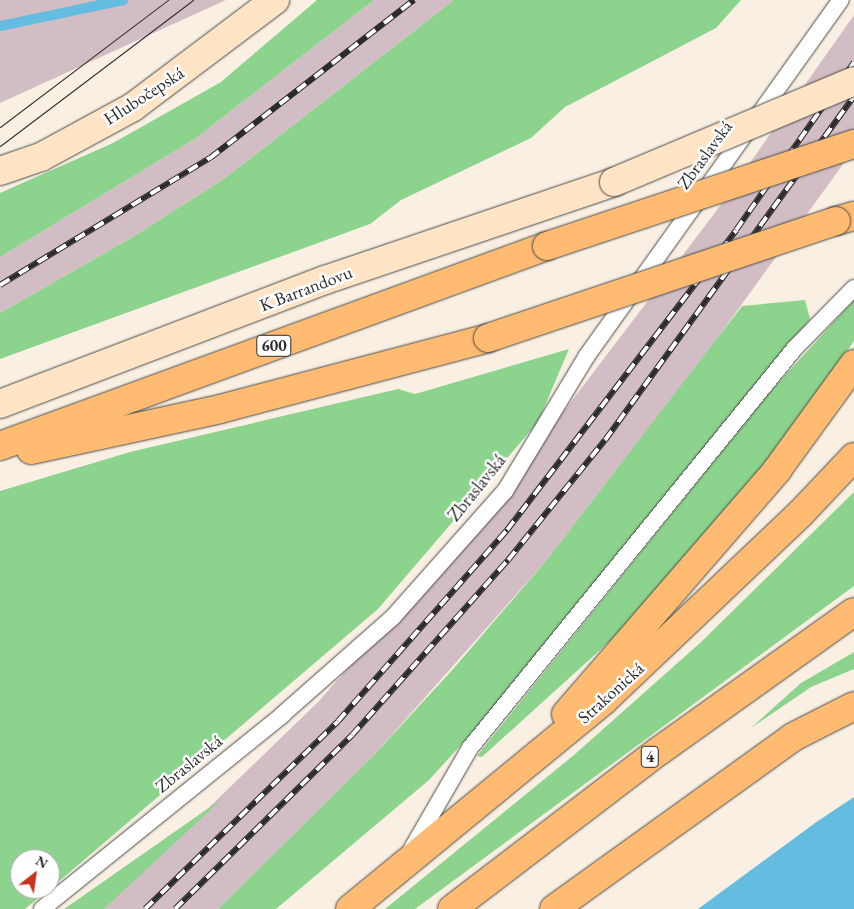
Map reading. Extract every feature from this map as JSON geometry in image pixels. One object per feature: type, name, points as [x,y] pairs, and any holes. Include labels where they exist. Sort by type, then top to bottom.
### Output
[{"type":"main road","name":"Hlubočepská","points":[[0,171],[41,157],[133,107],[275,0]]},
{"type":"main road","name":"K Barrandovu","points":[[0,404],[325,280],[614,182],[854,81]]},
{"type":"main road","name":"600","points":[[0,446],[547,246],[854,144]]},
{"type":"main road","points":[[0,456],[220,408],[488,338],[854,216]]},
{"type":"main road","points":[[498,790],[771,478],[854,364]]},
{"type":"main road","name":"Strakonická","points":[[350,909],[498,790],[710,602],[854,457]]},
{"type":"main road","name":"4","points":[[452,909],[659,751],[854,612]]},
{"type":"main road","points":[[554,909],[770,753],[813,724],[854,706]]},
{"type":"lane","name":"Zbraslavská","points":[[42,909],[282,715],[392,617],[505,491],[586,357],[841,0]]},
{"type":"lane","points":[[398,872],[470,748],[789,355],[854,288]]},
{"type":"shaded area","points":[[0,0],[226,0],[0,103]]},
{"type":"shaded area","points":[[374,0],[454,0],[224,179],[131,238],[0,313],[0,257],[196,138]]},
{"type":"shaded area","points":[[854,15],[854,149],[708,351],[546,561],[374,755],[218,909],[104,909],[318,702],[487,512],[714,214]]},
{"type":"green space","points":[[317,0],[374,0],[196,138],[0,257],[0,193],[113,143],[221,82]]},
{"type":"green space","points":[[454,0],[741,0],[716,28],[565,107],[531,138],[401,200],[370,224],[0,359],[0,313],[131,238],[224,179]]},
{"type":"green space","points":[[805,300],[810,319],[480,724],[429,780],[276,909],[218,909],[374,755],[454,668],[546,561],[742,306]]},
{"type":"green space","points":[[854,300],[854,341],[749,487],[611,640],[482,757],[477,756],[768,394]]},
{"type":"green space","points":[[569,349],[538,422],[378,609],[60,880],[60,849],[10,849],[10,899],[37,899],[25,909],[0,909],[0,491],[130,452],[398,389],[415,394]]},
{"type":"green space","points":[[854,492],[854,586],[415,909],[385,909],[574,755],[700,643]]},
{"type":"green space","points":[[854,652],[854,669],[811,687],[751,728],[801,683]]},
{"type":"green space","points":[[223,798],[104,909],[64,909],[67,907]]},
{"type":"water","points":[[854,797],[854,909],[698,909],[815,823]]},
{"type":"waterway","points":[[0,26],[123,0]]},
{"type":"tram line","points":[[0,127],[168,0]]},
{"type":"tram line","points":[[0,146],[193,0]]},
{"type":"railway","points":[[0,285],[210,158],[414,0]]},
{"type":"railway","points":[[145,909],[338,721],[507,530],[736,230],[854,62]]},
{"type":"railway","points":[[175,909],[352,735],[508,560],[605,440],[854,96]]}]
